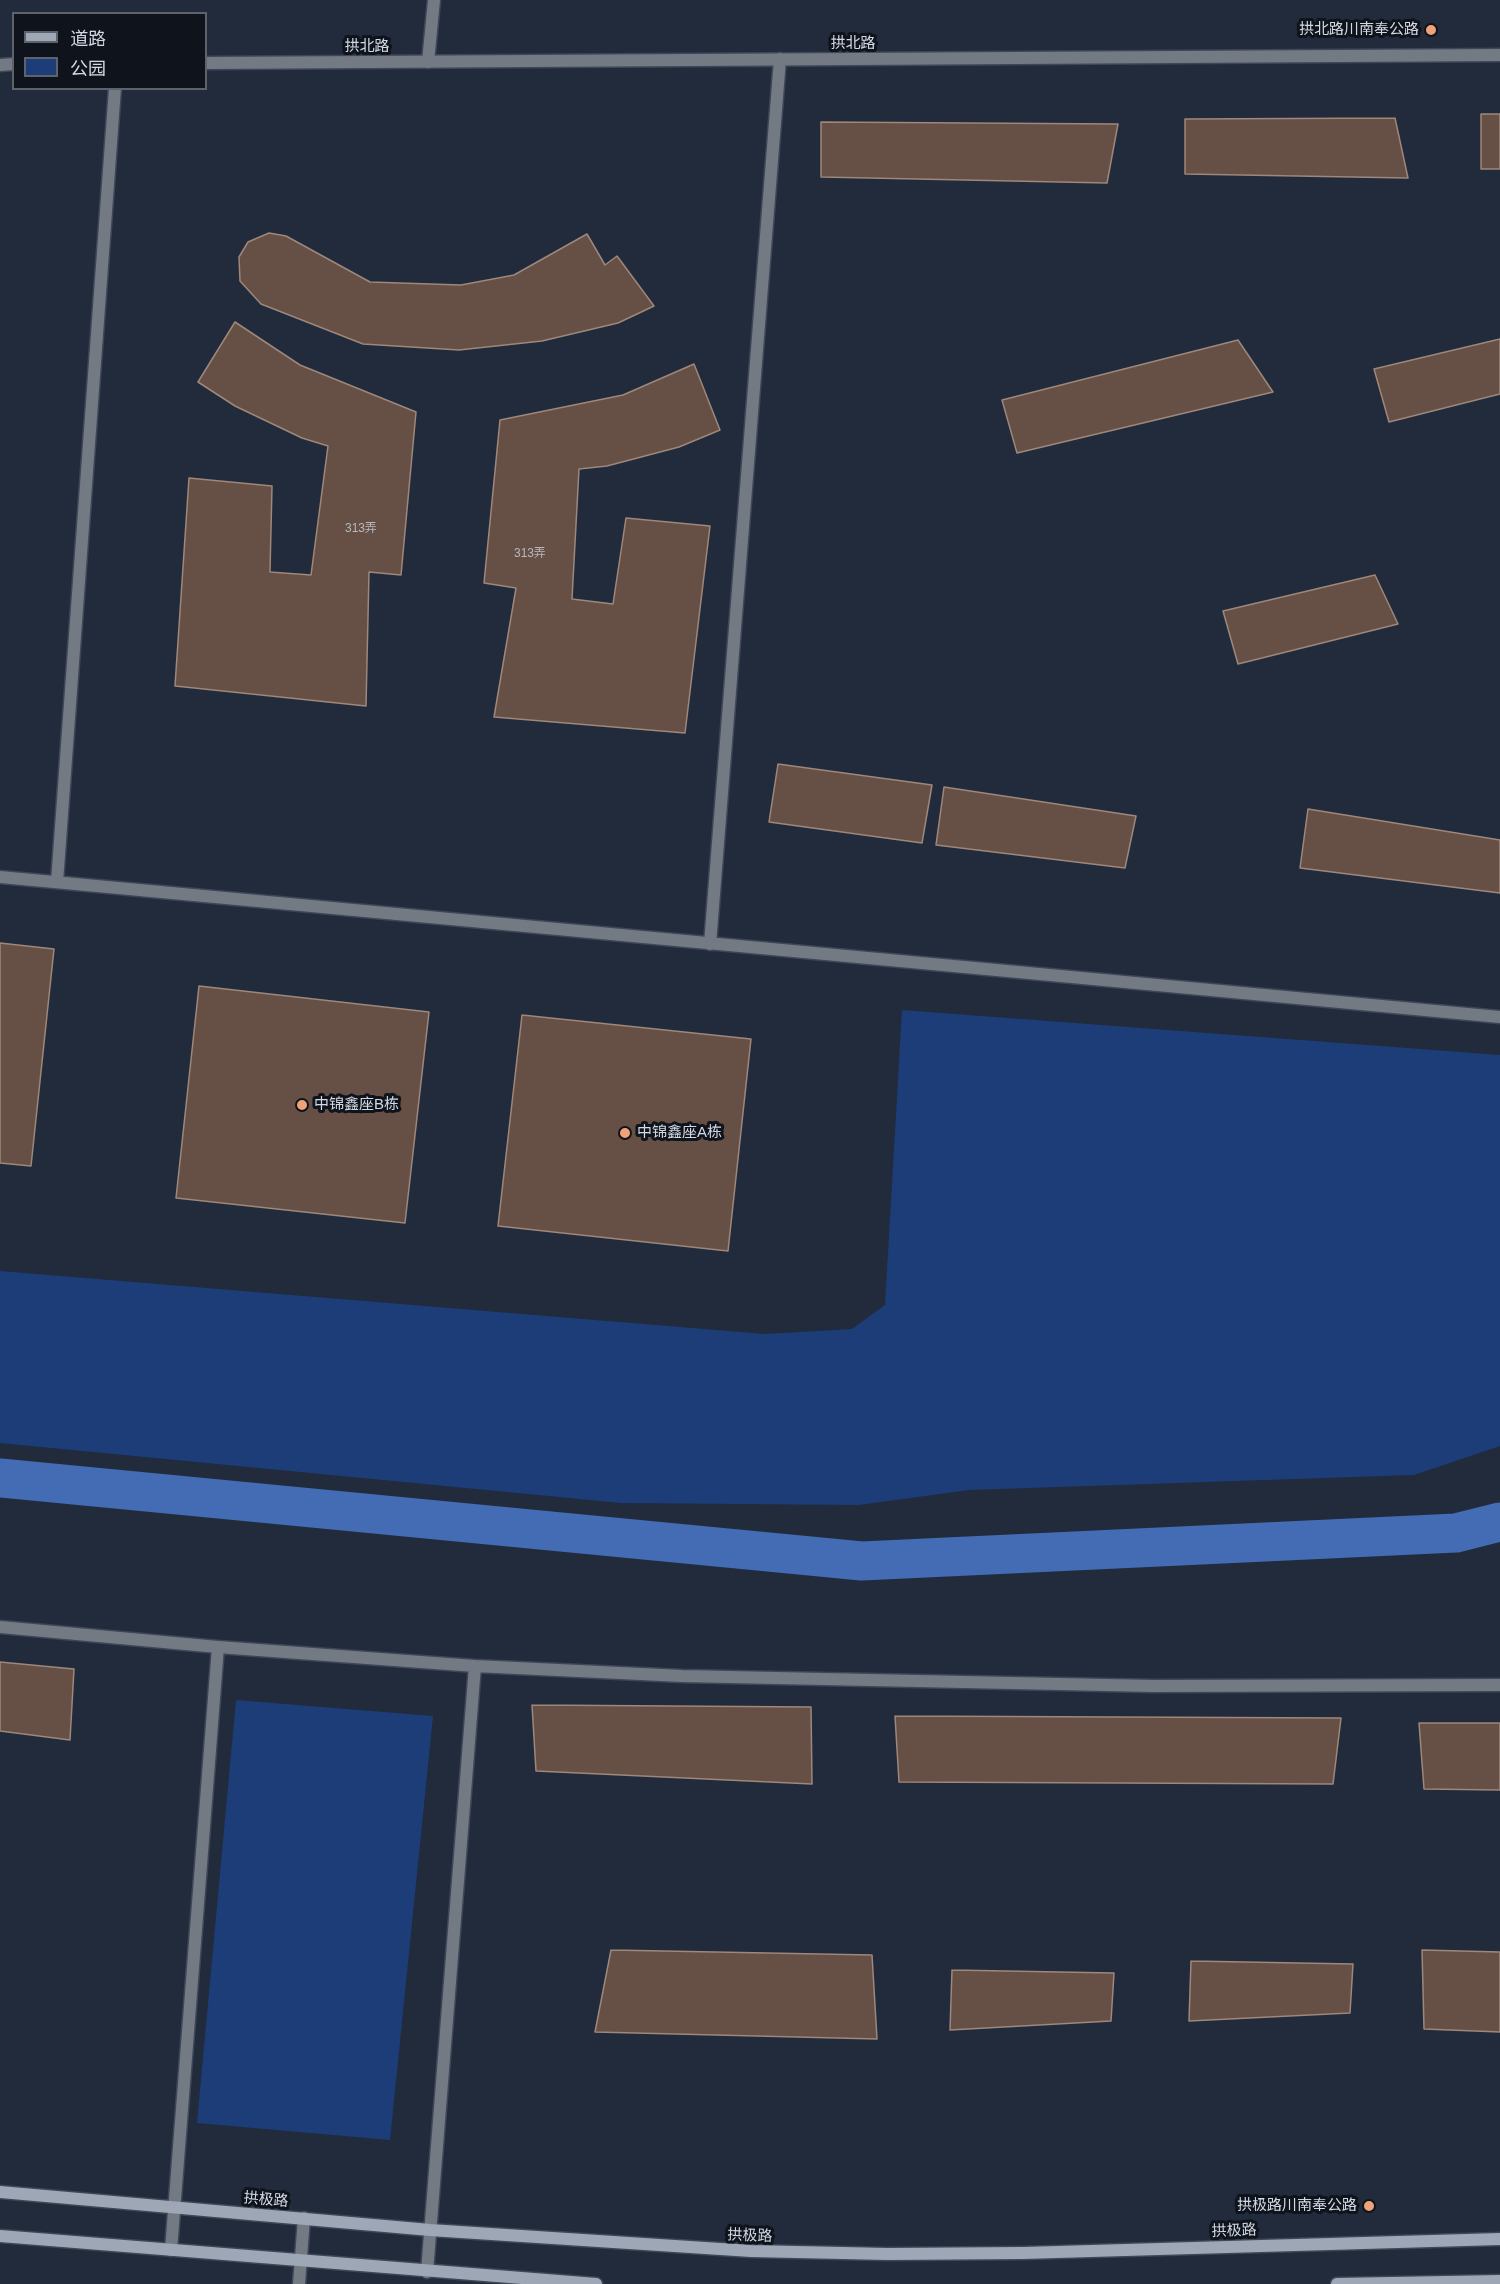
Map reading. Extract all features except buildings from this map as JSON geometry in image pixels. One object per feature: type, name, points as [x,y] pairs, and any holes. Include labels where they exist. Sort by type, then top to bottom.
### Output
[{"type":"main road","name":"拱极路","points":[[0,2192],[430,2230],[740,2251],[888,2254],[1023,2253],[1500,2239]]},
{"type":"main road","points":[[0,2236],[596,2284]]},
{"type":"main road","points":[[1337,2284],[1500,2281]]},
{"type":"street","points":[[428,62],[434,0]]},
{"type":"street","name":"拱北路","points":[[207,63],[1500,55]]},
{"type":"street","points":[[710,944],[780,59]]},
{"type":"street","points":[[57,882],[115,90]]},
{"type":"street","points":[[0,877],[1500,1017]]},
{"type":"street","points":[[0,1627],[218,1647],[475,1666],[682,1676],[1153,1686],[1500,1685]]},
{"type":"street","points":[[171,2250],[218,1647]]},
{"type":"street","points":[[427,2272],[475,1666]]},
{"type":"street","points":[[299,2284],[304,2218]]},
{"type":"green space","points":[[902,1010],[1500,1055],[1500,1446],[1414,1475],[969,1490],[859,1505],[621,1503],[0,1443],[0,1271],[765,1334],[852,1329],[885,1305]]},
{"type":"green space","points":[[236,1700],[433,1716],[390,2140],[197,2123]]},
{"type":"waterway","points":[[0,1478],[862,1561],[1456,1533],[1500,1522]]},
{"type":"place","name":"拱北路川南奉公路","points":[[1431,30]]},
{"type":"place","name":"中锦鑫座B栋","points":[[302,1105]]},
{"type":"place","name":"中锦鑫座A栋","points":[[625,1133]]},
{"type":"place","name":"拱极路川南奉公路","points":[[1369,2206]]}]
